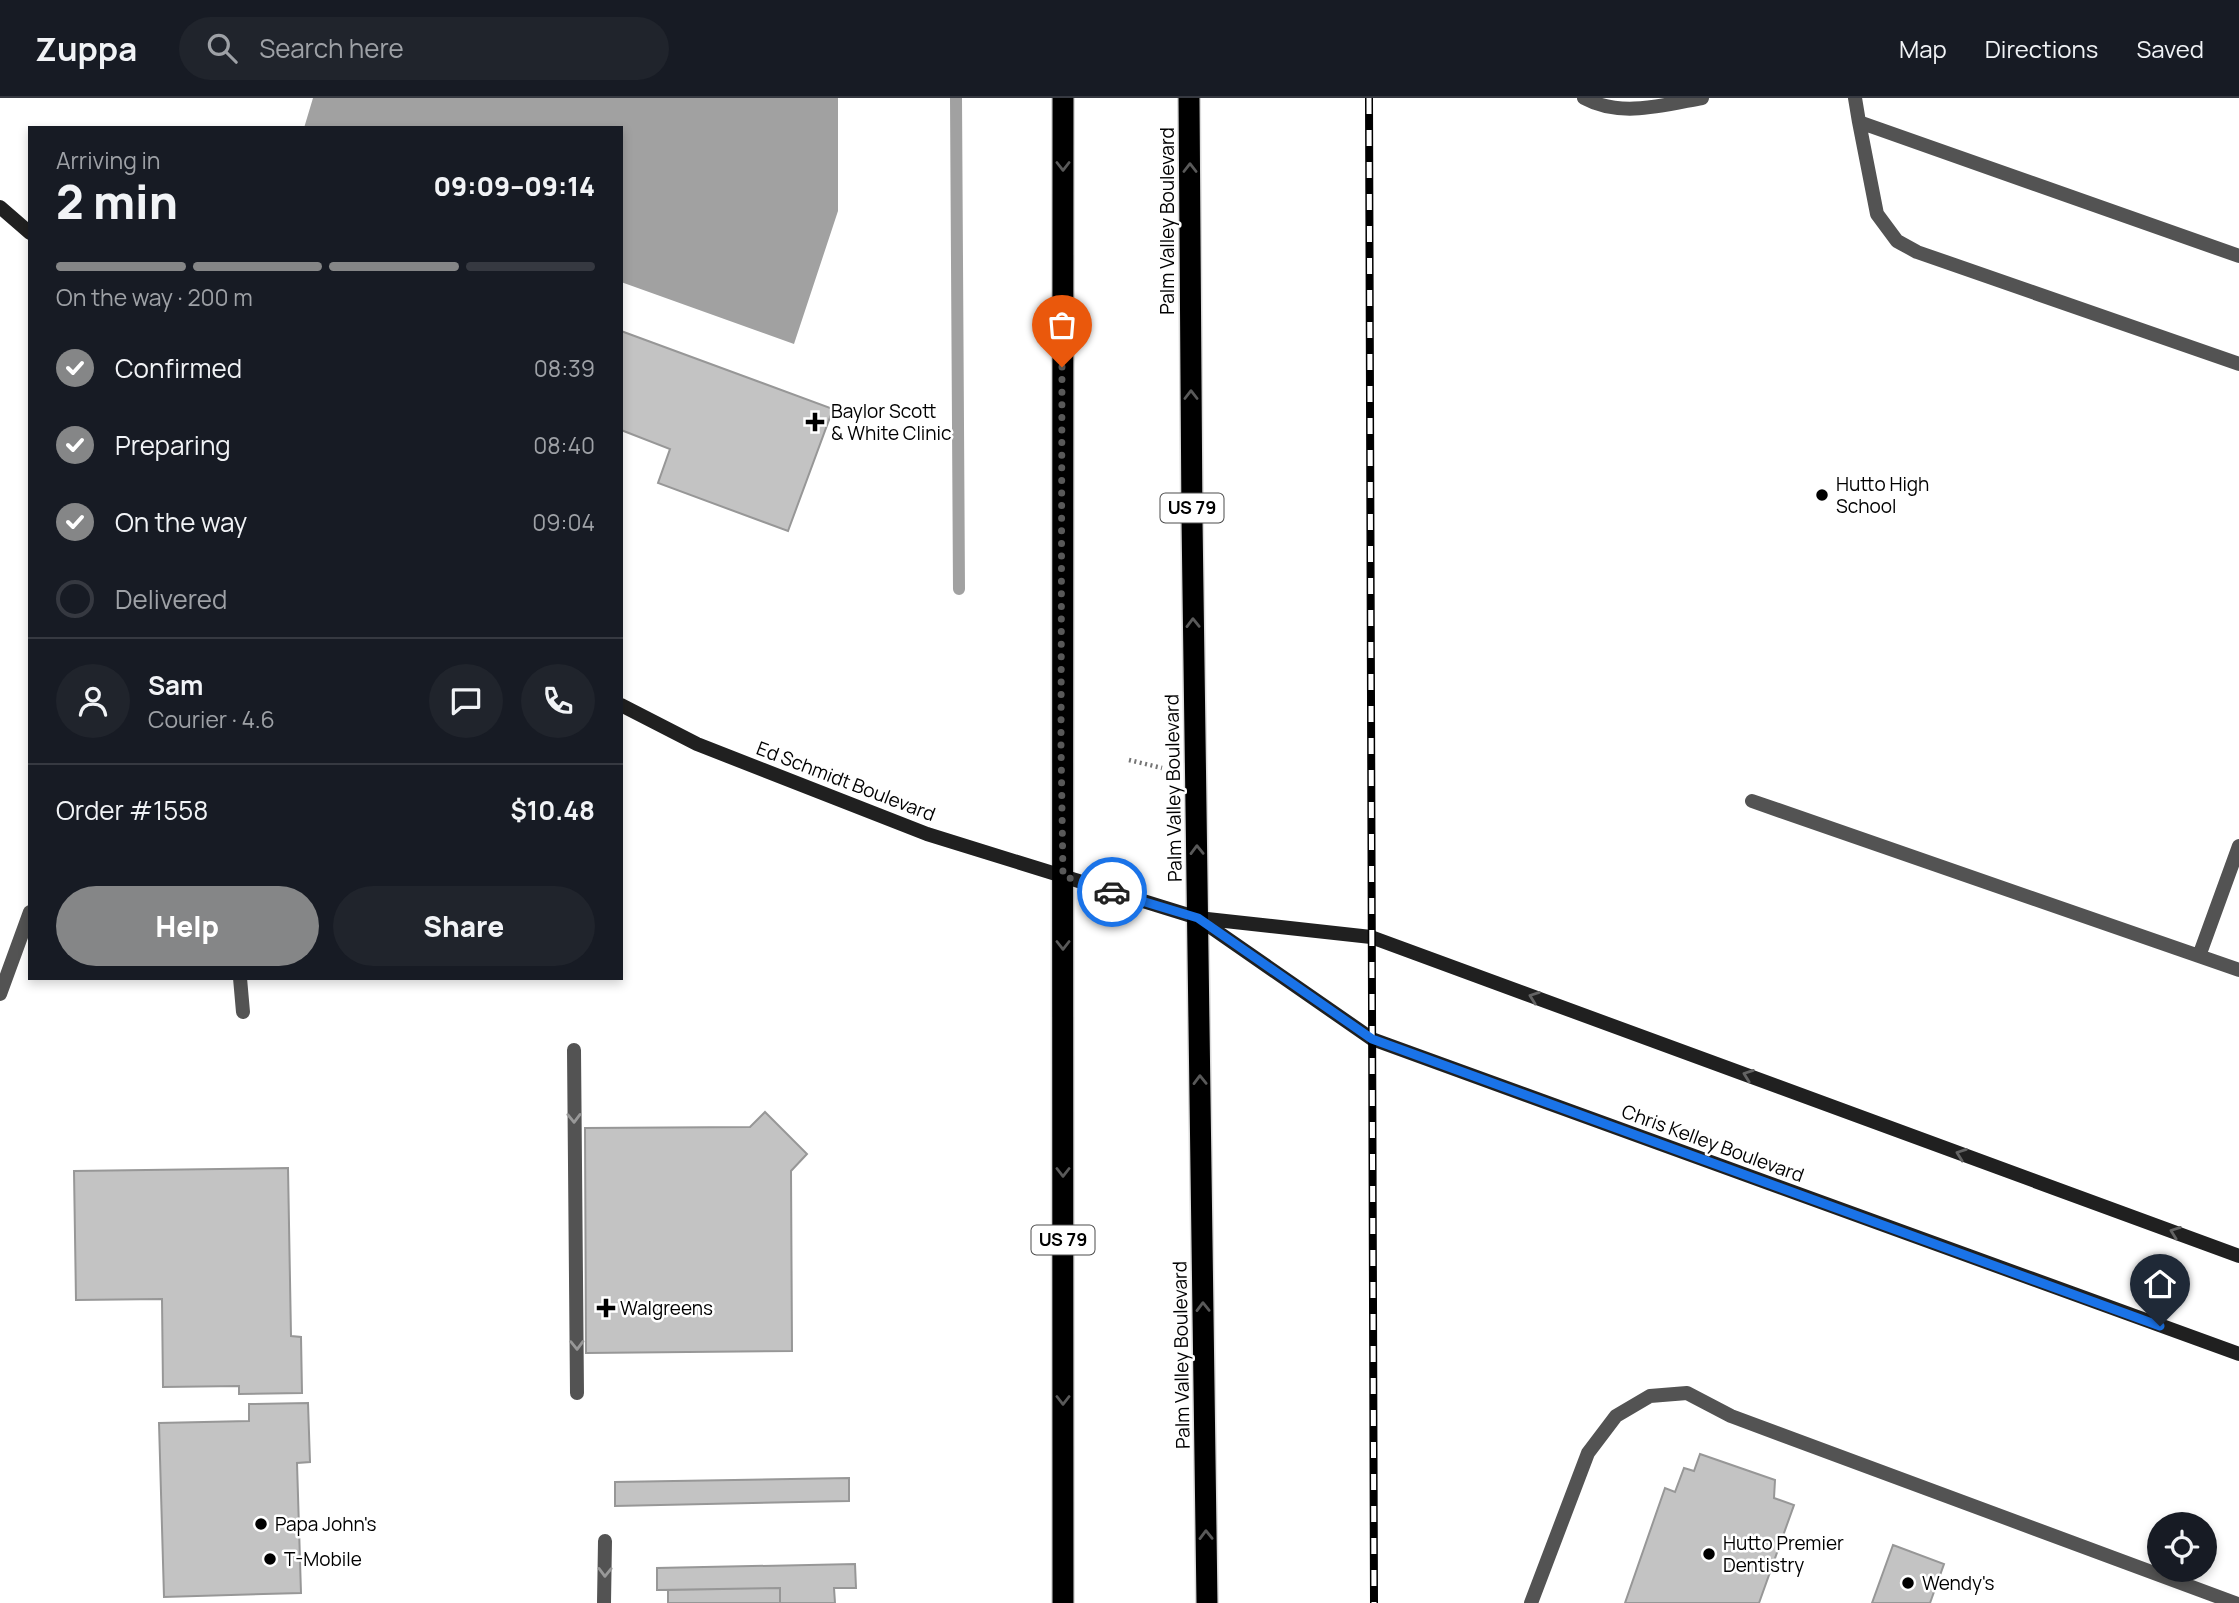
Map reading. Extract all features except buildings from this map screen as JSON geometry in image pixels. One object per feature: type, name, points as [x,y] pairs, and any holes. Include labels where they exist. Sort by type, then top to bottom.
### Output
[{"type":"highway","name":"US 79","points":[[1063,98],[1063,1603]]},
{"type":"highway","name":"Palm Valley Boulevard","points":[[1189,98],[1207,1603]]},
{"type":"main road","points":[[0,207],[28,231]]},
{"type":"main road","name":"Ed Schmidt Boulevard","points":[[623,706],[697,744],[928,834],[1063,876]]},
{"type":"main road","name":"Chris Kelley Boulevard","points":[[1063,876],[1198,918],[1371,937],[2239,1256]]},
{"type":"main road","name":"Chris Kelley Boulevard","points":[[1198,918],[1372,1039],[2239,1354]]},
{"type":"lane","points":[[1584,98],[1620,110],[1702,98]]},
{"type":"lane","points":[[1855,98],[1877,214],[1897,241],[1917,253],[2239,364]]},
{"type":"lane","points":[[1860,122],[2239,256]]},
{"type":"lane","points":[[1752,801],[2239,970]]},
{"type":"lane","points":[[2199,956],[2239,846]]},
{"type":"lane","points":[[0,994],[28,917]]},
{"type":"lane","points":[[240,980],[243,1012]]},
{"type":"lane","points":[[573,1049],[577,1393]]},
{"type":"lane","points":[[1531,1603],[1588,1453],[1616,1416],[1650,1396],[1688,1393],[1731,1416],[2235,1603]]},
{"type":"lane","points":[[604,1603],[605,1541]]},
{"type":"path","points":[[1129,760],[1162,768]]},
{"type":"shaded area","points":[[313,98],[838,98],[838,211],[794,344],[623,283],[623,126],[305,126]]},
{"type":"waterway","points":[[956,98],[959,589]]},
{"type":"railway","points":[[1369,98],[1374,1603]]},
{"type":"way so far","points":[[1062,367],[1063,876],[1112,892]]},
{"type":"place","name":"Baylor Scott & White Clinic","points":[[815,422]]},
{"type":"place","name":"Hutto High School","points":[[1822,495]]},
{"type":"place","name":"Walgreens","points":[[606,1308]]},
{"type":"place","name":"Papa John's","points":[[261,1524]]},
{"type":"place","name":"Hutto Premier Dentistry","points":[[1709,1554]]},
{"type":"place","name":"T-Mobile","points":[[270,1559]]},
{"type":"place","name":"Wendy's","points":[[1908,1583]]},
{"type":"route","points":[[1112,892],[1198,918],[1372,1039],[2160,1326]]}]
